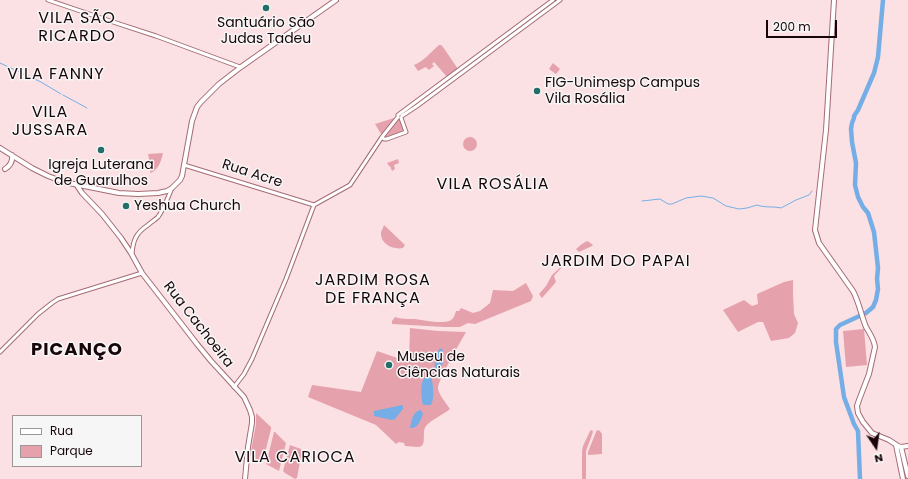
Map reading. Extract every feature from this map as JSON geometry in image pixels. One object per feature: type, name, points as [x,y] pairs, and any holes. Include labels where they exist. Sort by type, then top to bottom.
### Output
[{"type":"main road","points":[[0,148],[32,168],[64,182],[114,192],[133,194],[165,192],[172,188],[182,176],[192,121],[197,107],[217,86],[240,68],[336,0]]},
{"type":"main road","points":[[834,0],[826,130],[814,230],[819,243],[853,290],[875,345],[869,374],[859,400],[857,409],[859,416],[872,433],[901,447],[908,446]]},
{"type":"main road","points":[[5,169],[11,164],[12,155]]},
{"type":"main road","name":"Rua Cachoeira","points":[[76,184],[121,238],[142,272],[209,358],[244,397],[252,417],[245,479]]},
{"type":"main road","name":"Rua Cachoeira","points":[[84,186],[87,197]]},
{"type":"main road","points":[[896,444],[904,479]]},
{"type":"main road","points":[[901,447],[908,476]]},
{"type":"street","points":[[48,0],[160,38],[240,68]]},
{"type":"street","points":[[234,387],[244,374],[252,359],[286,279],[314,205],[350,185],[382,137],[400,116],[553,0]]},
{"type":"street","points":[[400,116],[417,106],[560,0]]},
{"type":"street","points":[[374,149],[381,142],[406,132],[400,116]]},
{"type":"street","points":[[382,137],[387,139]]},
{"type":"street","name":"Rua Acre","points":[[184,164],[314,205]]},
{"type":"street","points":[[132,254],[132,248],[137,234],[142,228],[155,220],[159,215],[172,188]]},
{"type":"street","points":[[165,192],[166,202]]},
{"type":"street","points":[[0,352],[38,314],[58,299],[142,272]]},
{"type":"green space","points":[[555,0],[559,0],[404,114],[403,112]]},
{"type":"green space","points":[[439,45],[443,47],[458,69],[447,77],[434,62],[432,64],[434,66],[429,70],[426,67],[418,71],[414,65],[424,59]]},
{"type":"green space","points":[[553,63],[560,69],[556,74],[549,69]]},
{"type":"green space","points":[[397,117],[400,118],[404,132],[386,137],[381,134],[375,124]]},
{"type":"green space","points":[[470,137],[475,139],[477,144],[475,149],[470,151],[465,149],[463,144],[465,139]]},
{"type":"green space","points":[[163,153],[158,167],[151,173],[148,154]]},
{"type":"green space","points":[[398,159],[399,163],[394,165],[395,169],[392,171],[387,163]]},
{"type":"green space","points":[[384,225],[405,245],[403,248],[391,247],[385,243],[381,236]]},
{"type":"green space","points":[[587,241],[593,245],[579,252],[576,249],[582,244]]},
{"type":"green space","points":[[563,265],[554,276],[556,282],[542,298],[539,294],[546,286],[552,275]]},
{"type":"green space","points":[[793,280],[794,314],[798,323],[795,333],[789,338],[771,341],[763,322],[758,322],[738,332],[723,310],[744,300],[752,306],[758,304],[757,294],[784,282]]},
{"type":"green space","points":[[526,283],[533,296],[531,301],[475,324],[468,323],[460,327],[444,327],[392,324],[395,317],[436,322],[449,321],[453,318],[456,311],[459,311],[461,308],[473,313],[480,311],[490,303],[493,290],[513,291]]},
{"type":"green space","points":[[410,328],[466,332],[446,369],[438,388],[441,396],[450,409],[426,426],[423,445],[418,447],[405,446],[404,443],[399,442],[396,444],[376,425],[308,397],[312,385],[361,392],[377,351],[409,362]]},
{"type":"green space","points":[[864,329],[867,365],[846,367],[843,331]]},
{"type":"green space","points":[[256,413],[271,427],[263,461],[261,462],[250,456],[256,424]]},
{"type":"green space","points":[[592,430],[593,432],[586,451],[586,479],[582,479],[583,446],[590,431]]},
{"type":"green space","points":[[597,430],[602,434],[602,454],[588,455],[588,452]]},
{"type":"green space","points":[[274,432],[286,443],[279,471],[266,464]]},
{"type":"green space","points":[[290,445],[301,449],[302,451],[297,478],[295,479],[283,471]]},
{"type":"water","points":[[440,348],[442,349],[444,358],[439,374],[435,373],[435,366],[436,357]]},
{"type":"water","points":[[424,378],[431,378],[432,380],[433,399],[431,405],[423,405],[421,387]]},
{"type":"water","points":[[402,405],[403,409],[395,419],[392,420],[374,416],[374,411]]},
{"type":"water","points":[[421,410],[423,414],[418,424],[413,428],[410,428],[414,414]]},
{"type":"waterway","points":[[860,479],[858,431],[844,397],[836,342],[836,329],[840,325],[866,313],[873,307],[878,289],[878,268],[874,232],[868,213],[858,197],[855,185],[856,163],[851,129],[854,116],[874,73],[878,57],[883,0]]},
{"type":"waterway","points":[[0,63],[41,82],[61,94]]},
{"type":"waterway","points":[[63,95],[87,108]]},
{"type":"waterway","points":[[642,201],[660,199],[668,204],[672,204],[686,198],[701,196],[713,198],[726,206],[739,209],[757,205],[781,208],[809,195],[812,191]]},
{"type":"place","name":"Santuário São Judas Tadeu","points":[[266,8]]},
{"type":"place","name":"FIG-Unimesp Campus Vila Rosália","points":[[537,91]]},
{"type":"place","name":"Igreja Luterana de Guarulhos","points":[[101,150]]},
{"type":"place","name":"Yeshua Church","points":[[126,206]]},
{"type":"place","name":"Museu de Ciências Naturais","points":[[389,365]]},
{"type":"district","name":"VILA SÃO RICARDO","points":[[77,28]]},
{"type":"district","name":"VILA FANNY","points":[[56,75]]},
{"type":"district","name":"VILA JUSSARA","points":[[50,122]]},
{"type":"district","name":"VILA ROSÁLIA","points":[[493,185]]},
{"type":"district","name":"JARDIM DO PAPAI","points":[[616,262]]},
{"type":"district","name":"JARDIM ROSA DE FRANÇA","points":[[373,290]]},
{"type":"district","name":"PICANÇO","points":[[77,350]]},
{"type":"district","name":"VILA CARIOCA","points":[[295,458]]}]
